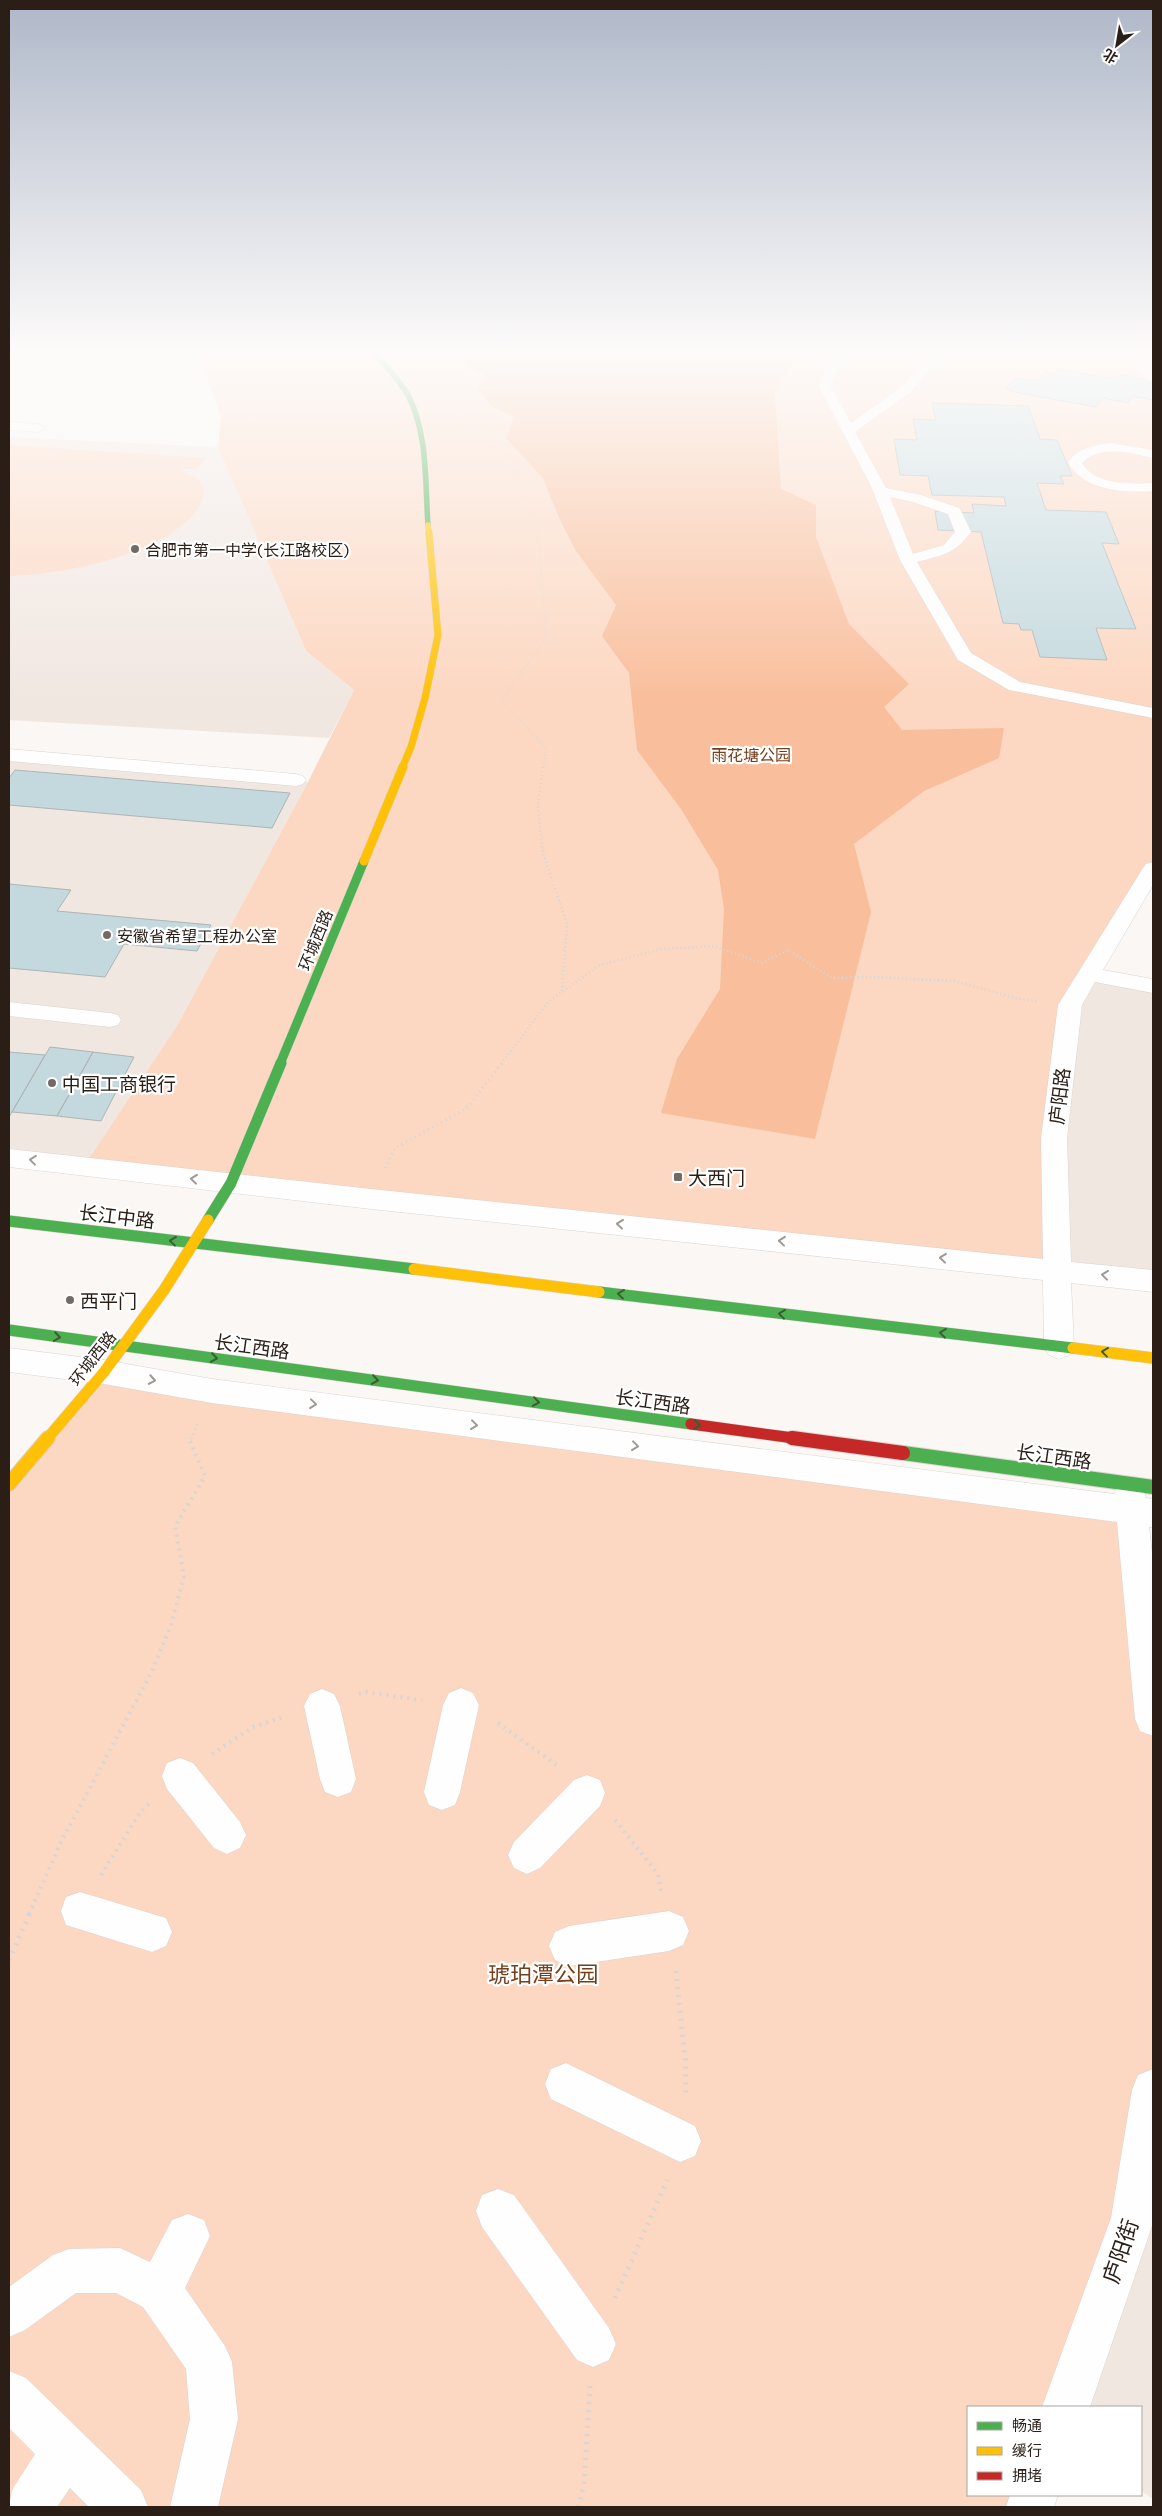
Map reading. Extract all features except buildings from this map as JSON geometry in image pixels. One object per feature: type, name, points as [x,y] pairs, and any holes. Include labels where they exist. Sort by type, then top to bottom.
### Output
[{"type":"main road","name":"环城西路","points":[[9,1484],[104,1372],[164,1290],[231,1183],[411,747],[425,698],[438,636],[423,467]]},
{"type":"main road","name":"长江中路","points":[[9,1221],[1059,1347]]},
{"type":"main road","points":[[9,1330],[122,1346]]},
{"type":"main road","name":"长江西路","points":[[122,1346],[1142,1499]]},
{"type":"main road","points":[[1059,1347],[1153,1358]]},
{"type":"street","points":[[869,467],[881,491],[908,560],[964,656],[1015,686],[1153,713]]},
{"type":"street","points":[[1076,467],[1095,480],[1129,487],[1153,487]]},
{"type":"street","points":[[881,491],[916,498],[954,511],[963,532],[950,548],[908,560]]},
{"type":"street","points":[[9,755],[296,780]]},
{"type":"street","name":"庐阳路","points":[[1059,1347],[1054,1138],[1070,1005],[1153,868]]},
{"type":"street","points":[[1088,974],[1153,986]]},
{"type":"street","points":[[9,1158],[371,1199],[1153,1281]]},
{"type":"street","points":[[9,1360],[104,1372],[212,1391],[1142,1499],[1153,1719]]},
{"type":"street","points":[[442,1792],[461,1705]]},
{"type":"street","points":[[322,1706],[338,1779]]},
{"type":"street","points":[[180,1776],[227,1835]]},
{"type":"street","points":[[527,1854],[587,1793]]},
{"type":"street","points":[[80,1911],[152,1932]]},
{"type":"street","points":[[569,1946],[668,1931]]},
{"type":"street","points":[[566,2084],[680,2141]]},
{"type":"street","name":"庐阳街","points":[[1066,2406],[1133,2218],[1153,2090]]},
{"type":"street","points":[[498,2212],[593,2344]]},
{"type":"street","points":[[158,2291],[188,2236]]},
{"type":"street","points":[[9,2314],[69,2271],[120,2270],[158,2291],[209,2362],[214,2419],[194,2507]]},
{"type":"street","points":[[9,2395],[124,2507]]},
{"type":"street","points":[[29,2507],[66,2450]]},
{"type":"lane","points":[[9,1009],[110,1020]]},
{"type":"path","points":[[514,467],[537,517],[546,638],[501,701],[546,748],[538,806],[542,850],[567,924],[562,992]]},
{"type":"path","points":[[371,1199],[395,1148],[467,1108],[548,1002],[600,965],[662,949],[714,946],[762,963],[788,950],[832,978],[869,977],[954,981],[1019,1000],[1070,1005]]},
{"type":"path","points":[[9,1960],[62,1840],[151,1673],[171,1625],[184,1576],[175,1526],[205,1476],[190,1441],[212,1391]]},
{"type":"path","points":[[80,1911],[141,1812],[180,1776],[253,1727],[366,1692],[477,1707],[557,1765],[620,1824],[658,1874],[677,1975],[685,2058],[686,2100],[680,2141],[662,2196],[593,2344],[584,2484],[578,2507]]},
{"type":"shaded area","name":"合肥市第一中学(长江路校区)","points":[[9,467],[227,467],[306,651],[354,690],[329,738],[9,720]]},
{"type":"shaded area","points":[[533,467],[780,467],[781,489],[816,505],[816,537],[849,624],[909,684],[884,707],[902,730],[1004,728],[999,758],[924,791],[854,844],[871,912],[815,1139],[661,1113],[677,1059],[720,989],[724,909],[718,870],[681,809],[637,750],[629,673],[602,636],[616,605],[576,551],[560,520],[543,478]]},
{"type":"shaded area","points":[[9,755],[308,782],[178,1024],[84,1166],[9,1158]]},
{"type":"shaded area","points":[[1088,974],[1153,986],[1153,1281],[1057,1270],[1054,1138]]},
{"type":"shaded area","points":[[1153,2090],[1153,2499],[1142,2492],[1142,2406],[1066,2406],[1133,2218]]},
{"type":"green space","points":[[9,467],[198,467],[181,469],[200,481],[204,492],[201,503],[182,526],[161,539],[110,560],[83,567],[56,572],[9,576]]},
{"type":"green space","name":"雨花塘公园","points":[[227,467],[1153,467],[1153,868],[1070,1005],[1057,1270],[84,1166],[178,1024],[308,782],[354,690],[306,651]]},
{"type":"green space","name":"琥珀潭公园","points":[[104,1372],[1132,1510],[1153,1719],[1153,2090],[1133,2218],[1066,2406],[967,2406],[967,2496],[1034,2496],[1030,2507],[9,2507],[9,1484]]},
{"type":"traffic: fast","points":[[424,467],[428,525]]},
{"type":"traffic: fast","points":[[208,1220],[231,1183],[364,861]]},
{"type":"traffic: fast","points":[[9,1221],[414,1269]]},
{"type":"traffic: fast","points":[[599,1292],[1073,1348]]},
{"type":"traffic: fast","points":[[9,1330],[691,1424]]},
{"type":"traffic: fast","points":[[903,1453],[1153,1487]]},
{"type":"traffic: slow","points":[[364,861],[411,747],[425,698],[438,635],[428,525]]},
{"type":"traffic: slow","points":[[9,1484],[104,1372],[164,1290],[208,1220]]},
{"type":"traffic: slow","points":[[414,1269],[599,1292]]},
{"type":"traffic: slow","points":[[1073,1348],[1153,1358]]},
{"type":"traffic: jam","points":[[691,1424],[903,1453]]},
{"type":"place","name":"合肥市第一中学(长江路校区)","points":[[135,549]]},
{"type":"place","name":"安徽省希望工程办公室","points":[[107,935]]},
{"type":"place","name":"中国工商银行","points":[[52,1083]]},
{"type":"place","name":"大西门","points":[[678,1177]]},
{"type":"place","name":"西平门","points":[[70,1300]]}]
